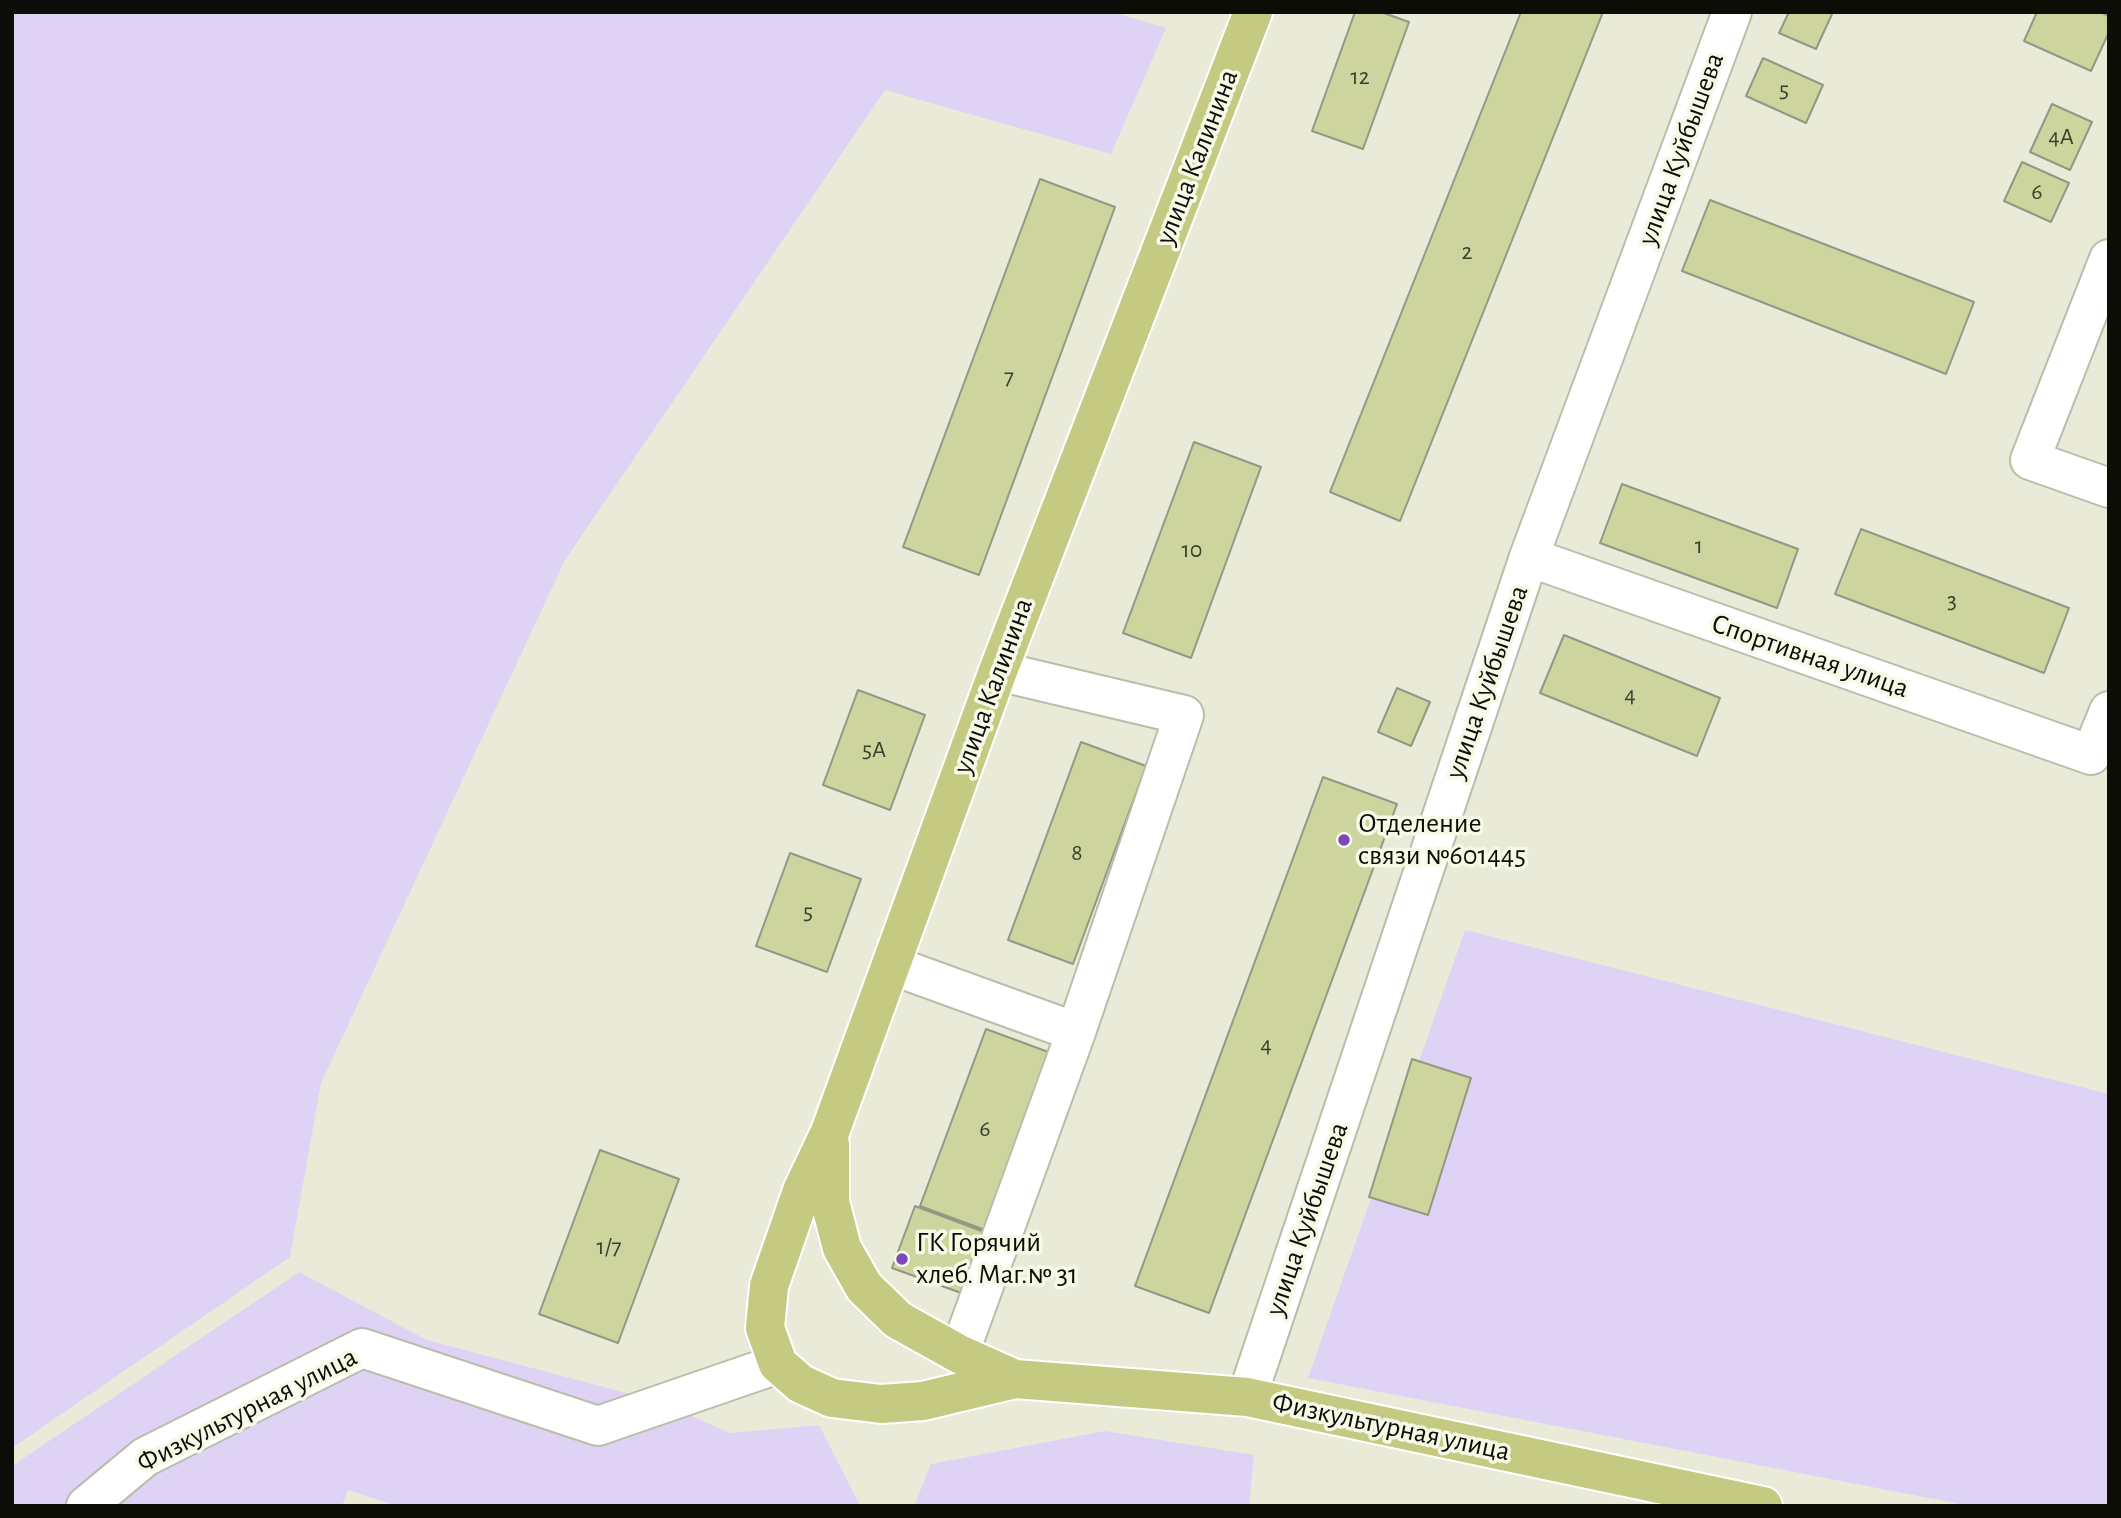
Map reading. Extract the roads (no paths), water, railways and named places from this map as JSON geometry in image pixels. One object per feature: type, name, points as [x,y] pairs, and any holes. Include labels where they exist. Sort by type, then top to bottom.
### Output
[{"type":"main road","name":"улица Калинина","points":[[778,1364],[765,1328],[769,1286],[802,1191],[830,1132],[998,671],[1253,12]]},
{"type":"main road","name":"Физкультурная улица","points":[[830,1132],[830,1202],[842,1248],[864,1287],[898,1320],[959,1354],[1016,1379]]},
{"type":"main road","points":[[781,1252],[805,1238],[825,1237],[842,1248]]},
{"type":"main road","points":[[923,1401],[943,1382],[959,1354]]},
{"type":"main road","name":"Физкультурная улица","points":[[778,1364],[801,1384],[831,1398],[881,1404],[923,1401],[1016,1379],[1247,1397],[1740,1503]]},
{"type":"street","name":"улица Куйбышева","points":[[1247,1397],[1529,557],[1732,12]]},
{"type":"street","points":[[2109,259],[2029,460],[2109,488]]},
{"type":"street","name":"Спортивная улица","points":[[1529,557],[2091,755],[2109,711]]},
{"type":"street","points":[[959,1354],[1076,1032],[1184,715],[998,671]]},
{"type":"street","points":[[891,965],[1076,1032]]},
{"type":"street","name":"Физкультурная улица","points":[[86,1506],[145,1457],[362,1348],[597,1426],[778,1364]]},
{"type":"place","name":"Отделение связи №601445","points":[[1344,840]]},
{"type":"place","name":"ГК Горячий хлеб. Маг.№ 31","points":[[902,1259]]}]
